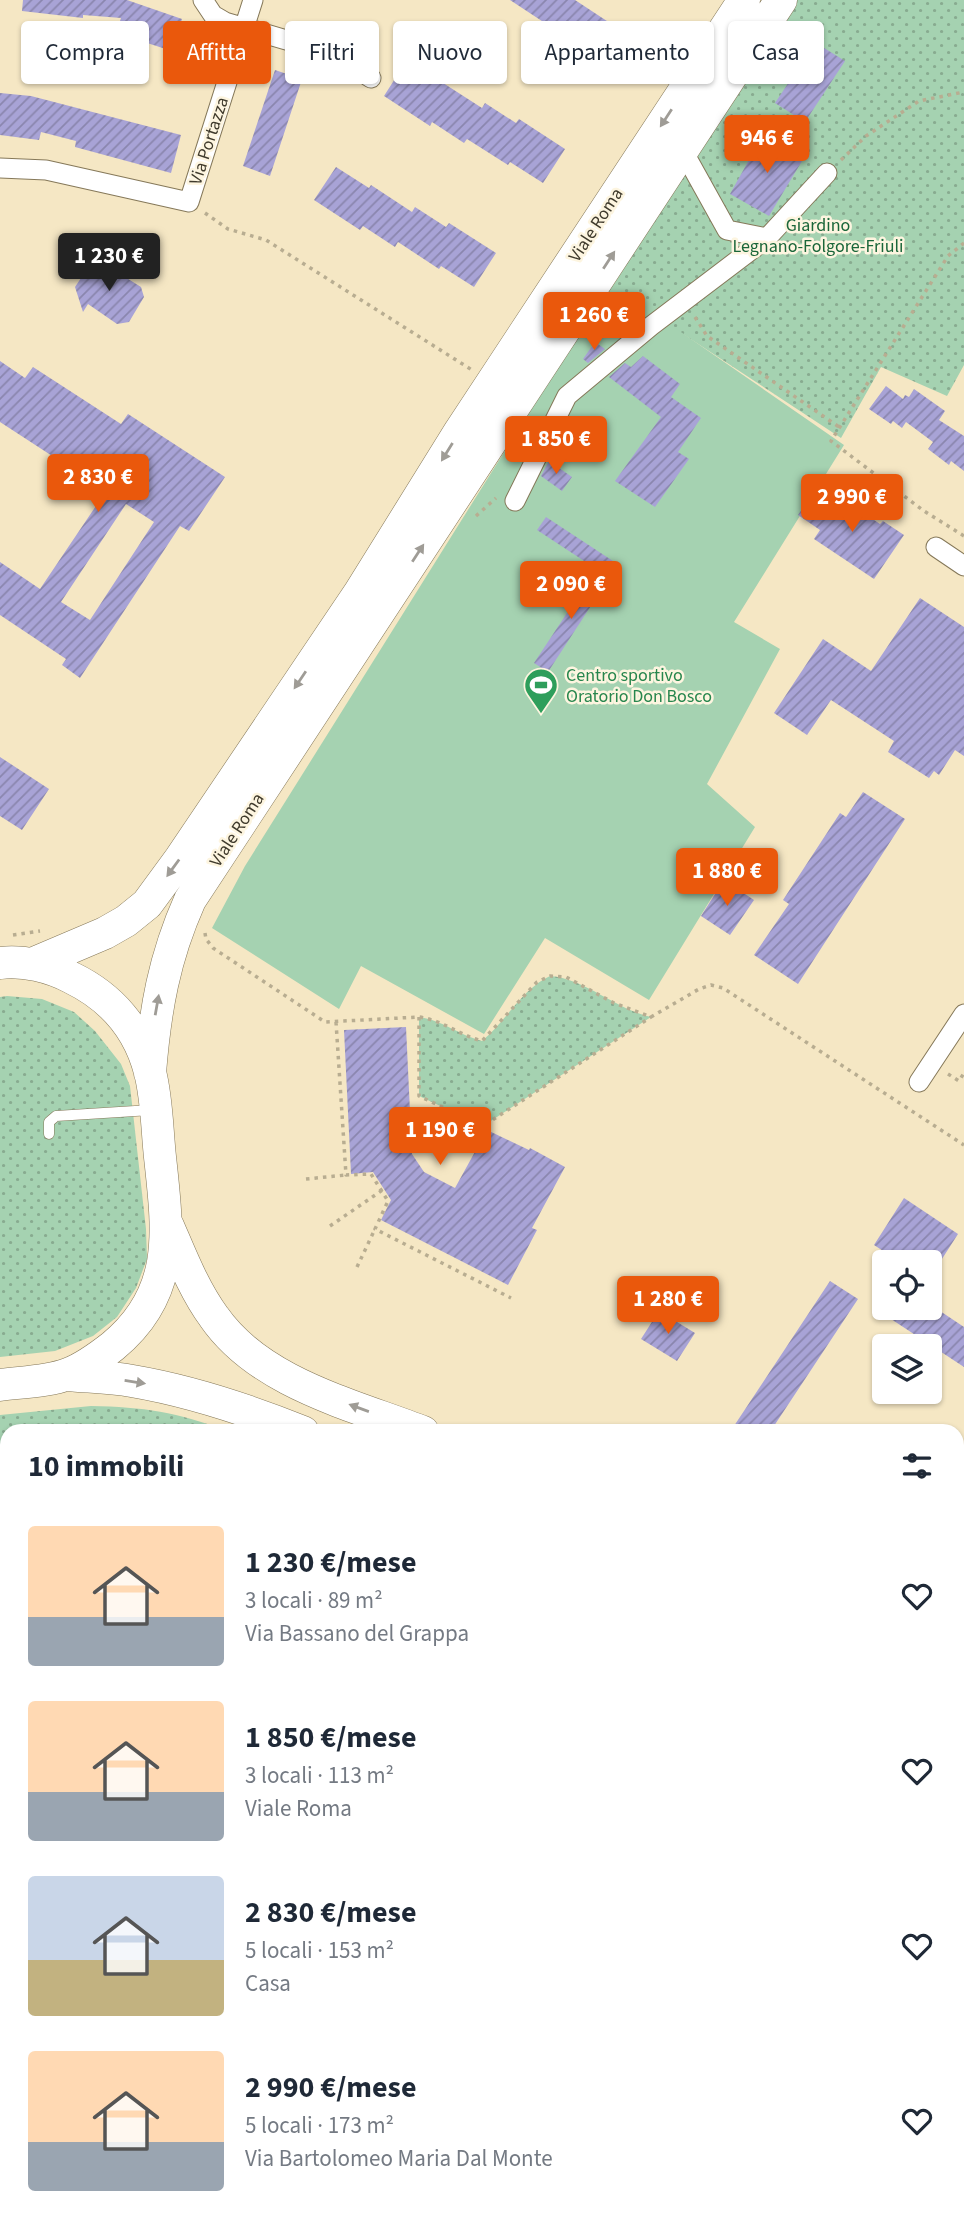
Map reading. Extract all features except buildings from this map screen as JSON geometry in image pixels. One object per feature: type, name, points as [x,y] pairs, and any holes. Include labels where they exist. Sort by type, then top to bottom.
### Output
[{"type":"main road","name":"Viale Roma","points":[[150,1073],[154,1023],[162,978],[175,935],[190,900],[370,601],[460,432],[744,0]]},
{"type":"main road","name":"Viale Roma","points":[[32,964],[106,933],[147,904],[370,601],[682,149],[781,0]]},
{"type":"main road","points":[[5,949],[32,964],[62,973],[107,1000],[124,1017],[150,1073],[167,1224],[158,1286],[141,1318],[121,1340],[97,1359],[67,1375]]},
{"type":"main road","points":[[167,1224],[191,1277],[214,1318],[251,1356],[300,1386],[402,1424]]},
{"type":"main road","points":[[0,1385],[67,1375],[130,1380],[175,1389],[282,1424]]},
{"type":"street","points":[[203,0],[213,15],[223,21]]},
{"type":"street","name":"Via Portazza","points":[[247,21],[253,0]]},
{"type":"street","name":"Via Portazza","points":[[190,202],[227,84]]},
{"type":"street","points":[[682,149],[727,230],[768,238]]},
{"type":"street","points":[[0,168],[46,170],[190,202]]},
{"type":"street","points":[[507,498],[567,396],[684,301],[768,238],[827,173]]},
{"type":"street","points":[[936,547],[964,566]]},
{"type":"street","points":[[919,1082],[964,1014]]},
{"type":"lane","points":[[49,1134],[49,1122],[56,1116],[155,1110]]},
{"type":"path","points":[[827,173],[866,136],[919,101],[964,92]]},
{"type":"path","points":[[190,202],[228,229],[266,240],[478,374]]},
{"type":"path","points":[[964,243],[948,256],[831,441],[924,511],[964,536]]},
{"type":"path","points":[[684,301],[707,336],[839,427]]},
{"type":"path","points":[[471,522],[480,510],[507,498]]},
{"type":"path","points":[[205,930],[206,939],[213,948],[326,1022],[419,1017],[434,1019],[469,1038],[482,1041],[537,982],[550,976],[566,977],[614,1003],[651,1017]]},
{"type":"path","points":[[5,949],[41,931]]},
{"type":"path","points":[[419,1017],[419,1096],[483,1126],[651,1017],[699,989],[711,985],[723,988],[964,1145]]},
{"type":"path","points":[[336,1022],[346,1175]]},
{"type":"path","points":[[306,1179],[371,1174],[383,1190],[388,1201],[357,1267]]},
{"type":"path","points":[[330,1226],[383,1190]]},
{"type":"path","points":[[375,1229],[511,1298]]},
{"type":"green space","name":"Giardino Legnano-Folgore-Friuli","points":[[794,0],[964,0],[964,365],[947,396],[881,367],[841,438],[683,334],[588,325],[741,84],[824,84],[824,21],[781,21]]},
{"type":"green space","name":"Centro sportivo Oratorio Don Bosco","points":[[610,283],[844,445],[734,622],[780,649],[707,784],[755,827],[649,1000],[545,938],[484,1034],[361,966],[339,1009],[212,928],[245,866]]},
{"type":"green space","points":[[550,976],[576,983],[625,1008],[651,1017],[483,1126],[419,1096],[419,1017],[482,1041],[531,989]]},
{"type":"green space","points":[[0,997],[42,999],[74,1012],[95,1031],[121,1064],[130,1086],[147,1259],[136,1288],[117,1317],[93,1336],[55,1351],[0,1357]]},
{"type":"green space","points":[[91,1406],[160,1412],[207,1424],[0,1424],[0,1415]]},
{"type":"place","name":"Centro sportivo Oratorio Don Bosco","points":[[541,715]]}]
